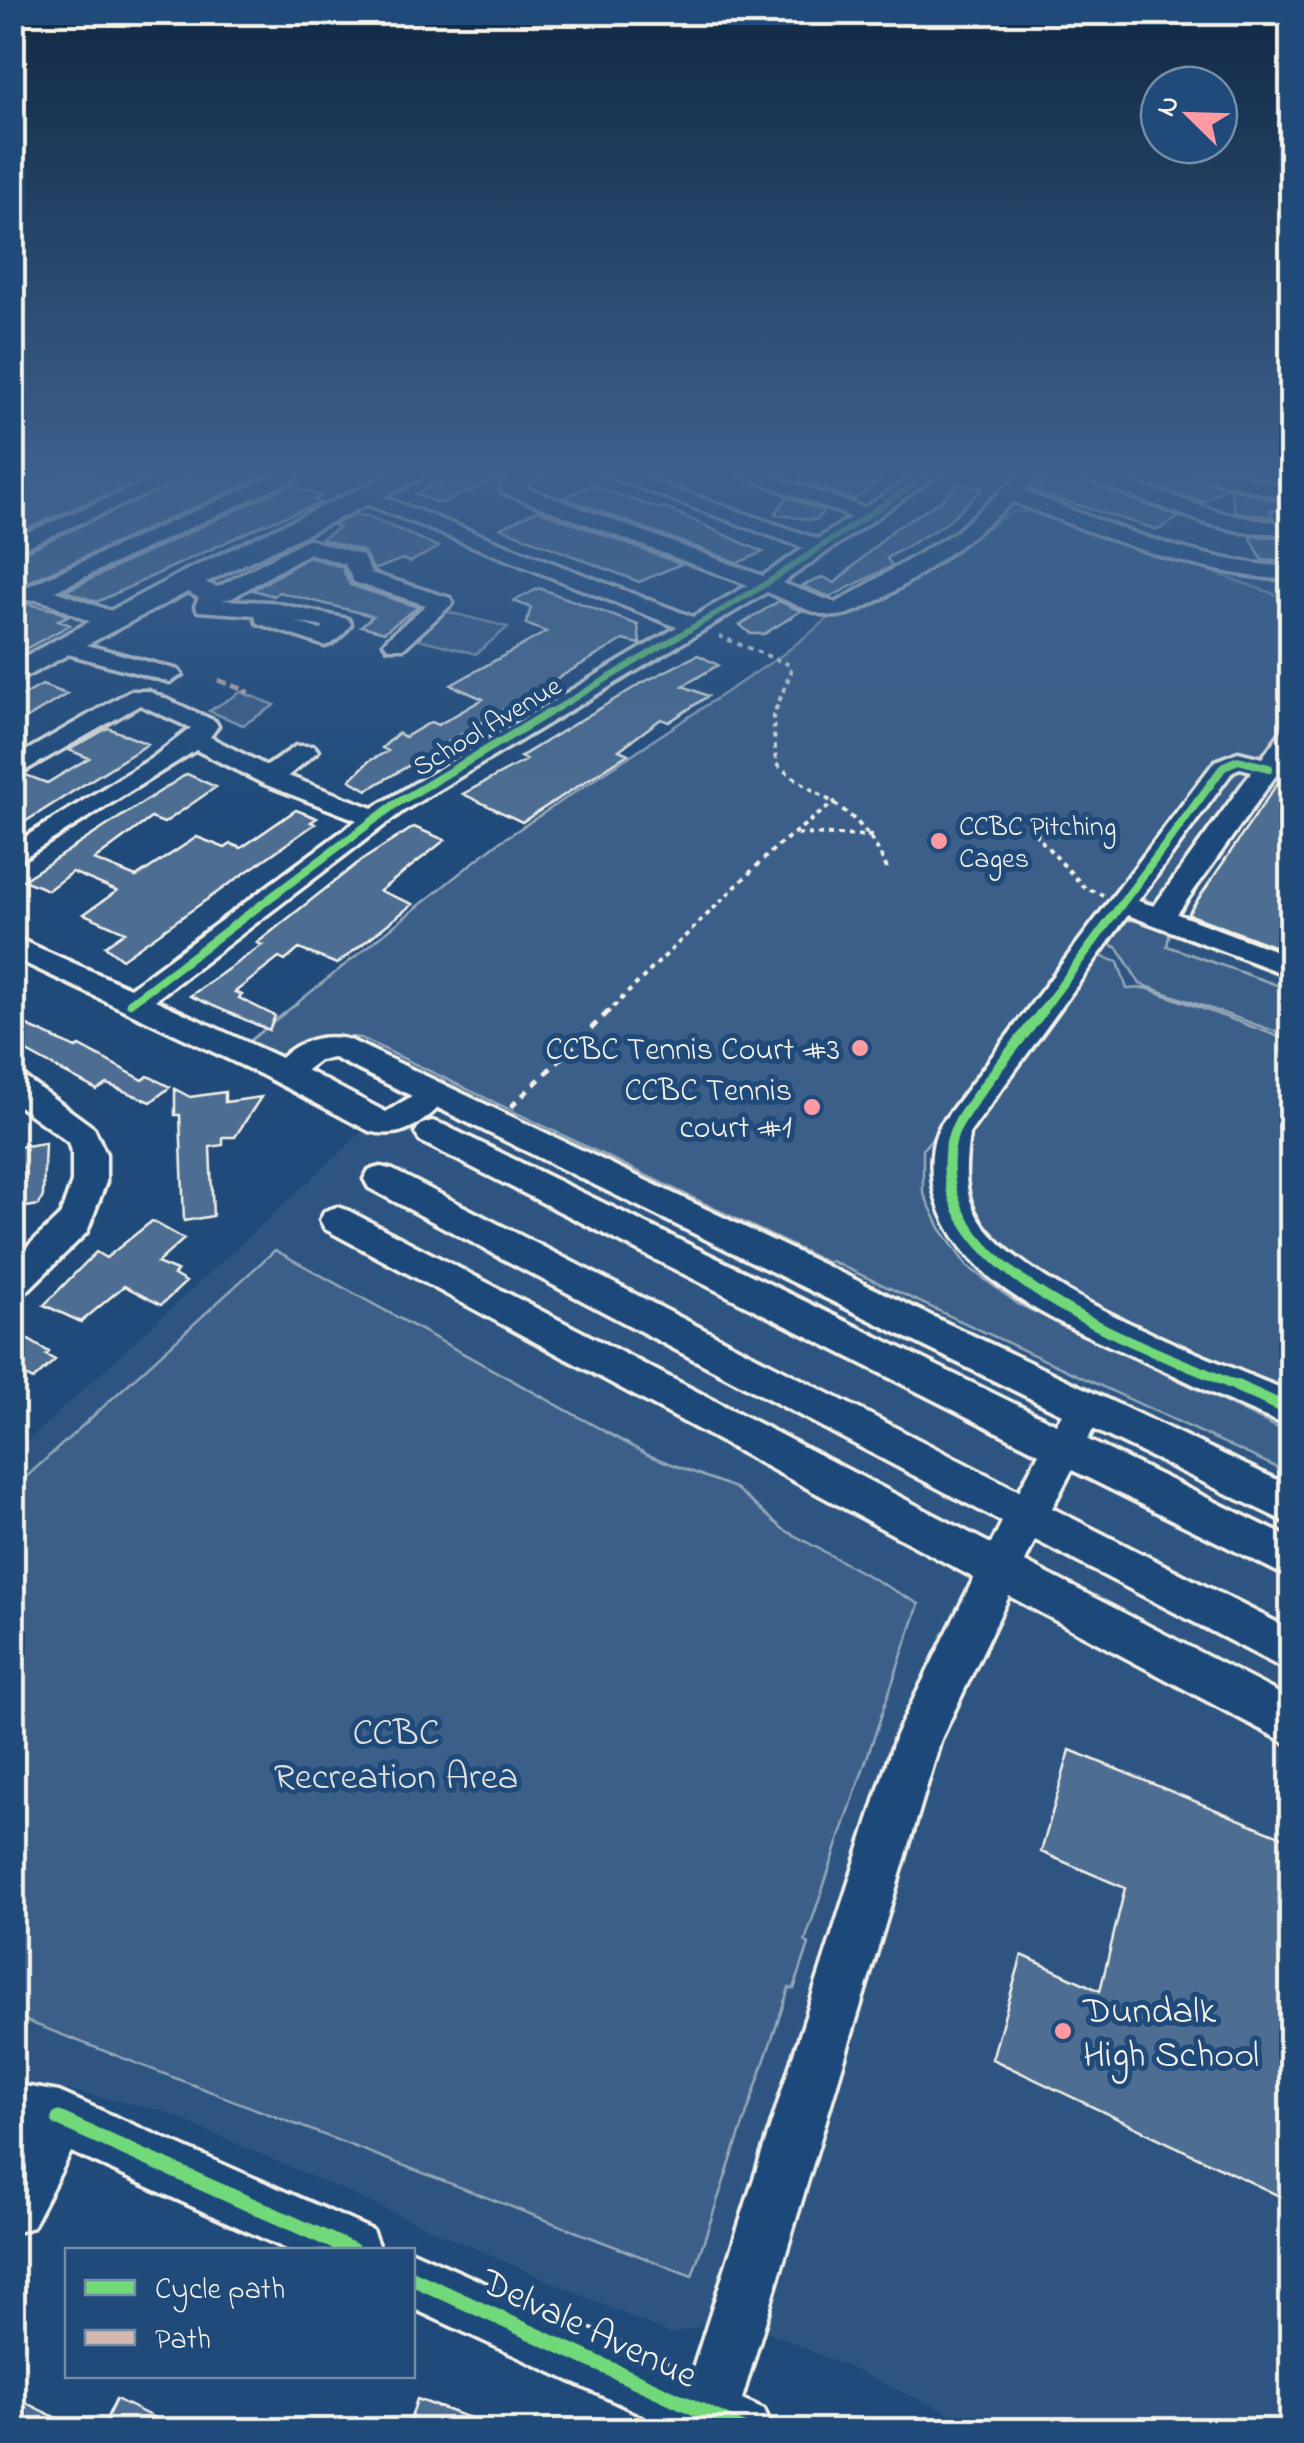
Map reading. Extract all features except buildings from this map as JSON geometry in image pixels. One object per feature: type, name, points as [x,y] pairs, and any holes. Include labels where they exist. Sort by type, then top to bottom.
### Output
[{"type":"main road","points":[[12,675],[114,620],[197,589]]},
{"type":"street","points":[[43,588],[32,593],[114,620]]},
{"type":"street","points":[[197,589],[224,593],[233,588]]},
{"type":"street","points":[[395,588],[442,604],[396,642]]},
{"type":"street","points":[[598,588],[695,626]]},
{"type":"street","name":"School Avenue","points":[[130,1002],[375,818],[759,588]]},
{"type":"street","points":[[772,588],[824,608],[849,608],[880,588]]},
{"type":"street","points":[[197,589],[206,606],[270,609]]},
{"type":"street","points":[[65,646],[170,674]]},
{"type":"street","points":[[12,770],[138,696],[206,726],[194,739],[12,857]]},
{"type":"street","points":[[1161,917],[1292,734]]},
{"type":"street","points":[[194,739],[269,776],[375,818]]},
{"type":"street","points":[[269,776],[304,752]]},
{"type":"street","points":[[1269,768],[1238,760],[1224,766],[953,1132],[947,1154],[950,1195],[974,1239],[1015,1279],[1091,1320],[1292,1411]]},
{"type":"street","points":[[1124,904],[1292,968]]},
{"type":"street","points":[[12,945],[381,1123],[393,1125],[436,1094]]},
{"type":"street","points":[[284,1074],[296,1060],[318,1046],[339,1047],[1075,1428],[1292,1560]]},
{"type":"street","points":[[12,1084],[82,1136],[90,1154],[84,1204],[75,1223],[12,1283]]},
{"type":"street","points":[[432,1133],[1075,1428],[1292,1507]]},
{"type":"street","points":[[381,1179],[1292,1653]]},
{"type":"street","points":[[337,1220],[1292,1724]]},
{"type":"street","points":[[726,2422],[919,1735],[1026,1516],[1075,1428]]},
{"type":"street","points":[[12,2207],[36,2115],[347,2248]]},
{"type":"street","name":"Delvale Avenue","points":[[415,2279],[726,2422]]},
{"type":"path","points":[[695,626],[790,666],[791,672],[775,695],[769,735],[776,764],[836,801],[874,836],[888,871]]},
{"type":"path","points":[[507,1111],[794,834],[836,801]]},
{"type":"path","points":[[1039,822],[1037,836],[1084,888],[1124,904]]},
{"type":"path","points":[[794,834],[874,836]]},
{"type":"shaded area","points":[[55,588],[68,588],[116,610],[13,665],[13,598],[23,602]]},
{"type":"shaded area","points":[[904,588],[1291,588],[1291,2430],[987,2430],[738,2318],[670,2334],[160,2110],[13,2079],[13,1454],[414,1084],[316,1022]]},
{"type":"green space","points":[[892,588],[1257,588],[1291,600],[1291,718],[1263,758],[1248,770],[1251,774],[1160,903],[1148,901],[1142,895],[1171,853],[923,1149],[923,1192],[940,1228],[967,1266],[1018,1304],[1291,1434],[1291,1474],[831,1261],[828,1263],[361,1038],[315,1039],[285,1057],[247,1043],[495,845],[782,655],[834,614],[854,612]]},
{"type":"green space","points":[[440,610],[508,627],[476,654],[407,636]]},
{"type":"green space","points":[[241,692],[275,705],[243,725],[209,711]]},
{"type":"green space","points":[[1133,920],[1170,932],[1167,946],[1291,990],[1291,1037],[1140,984],[1118,948],[1107,943],[1123,921]]},
{"type":"green space","points":[[1097,955],[1118,962],[1127,989],[1146,988],[1291,1041],[1291,1401],[1034,1281],[972,1219],[960,1149],[969,1128]]},
{"type":"green space","name":"CCBC Recreation Area","points":[[275,1250],[648,1455],[735,1488],[783,1529],[919,1604],[805,1941],[809,1944],[794,1989],[789,1988],[692,2276],[13,2016],[13,1489]]},
{"type":"marked path","points":[[218,680],[247,691],[244,693]]},
{"type":"cycle path","points":[[130,1003],[394,805],[759,588]]},
{"type":"cycle path","points":[[1269,768],[1238,760],[1224,766],[953,1132],[948,1174],[956,1210],[976,1242],[1037,1291],[1292,1411]]},
{"type":"cycle path","points":[[59,2119],[348,2248]]},
{"type":"cycle path","points":[[415,2279],[743,2430]]},
{"type":"place","name":"CCBC Pitching Cages","points":[[939,841]]},
{"type":"place","name":"CCBC Tennis Court #3","points":[[860,1048]]},
{"type":"place","name":"CCBC Tennis court #1","points":[[812,1107]]},
{"type":"place","name":"Dundalk High School","points":[[1063,2031]]}]
